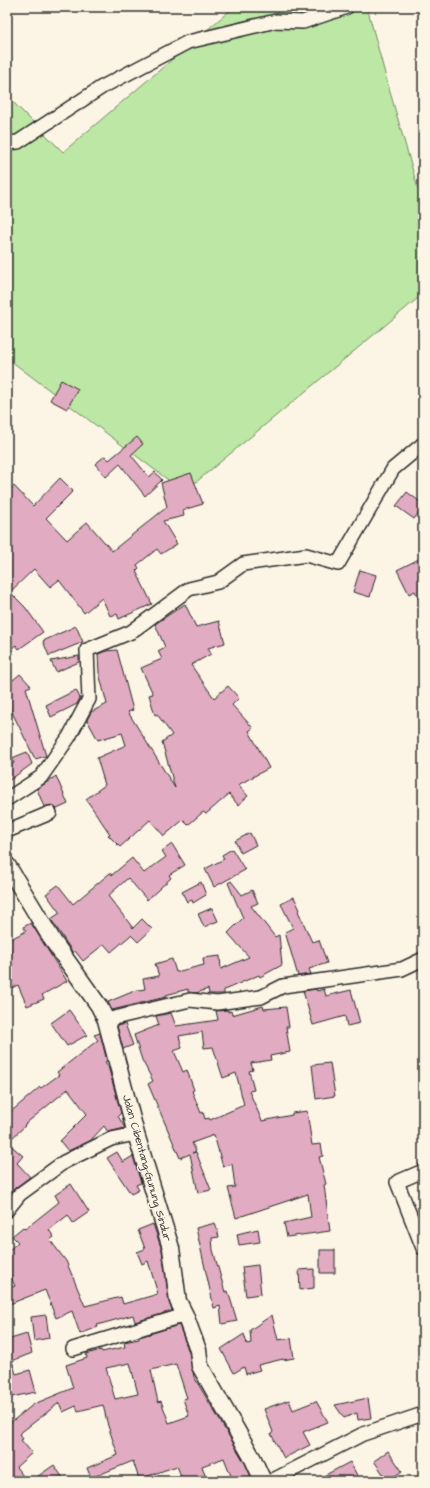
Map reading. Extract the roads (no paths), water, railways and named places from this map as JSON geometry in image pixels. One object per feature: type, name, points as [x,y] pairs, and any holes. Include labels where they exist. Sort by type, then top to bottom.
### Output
[{"type":"street","points":[[7,143],[18,142],[102,87],[188,42],[276,21],[303,22],[347,7]]},
{"type":"street","points":[[7,799],[41,777],[69,737],[89,699],[87,650],[131,632],[189,589],[218,582],[243,564],[306,555],[338,564],[393,469],[423,444]]},
{"type":"street","points":[[7,831],[50,814]]},
{"type":"street","name":"Jalan Cibentang–Gunung Sindur","points":[[7,865],[53,940],[99,1006],[106,1020],[136,1134],[171,1248],[178,1301],[198,1350],[200,1366],[253,1459],[263,1481]]},
{"type":"street","points":[[106,1020],[190,1000],[217,1003],[261,997],[283,986],[402,968],[423,959]]},
{"type":"street","points":[[7,1210],[20,1194],[64,1162],[111,1139],[136,1134]]},
{"type":"street","points":[[423,1171],[397,1182],[423,1248]]},
{"type":"street","points":[[73,1349],[185,1315]]},
{"type":"street","points":[[271,1481],[362,1434],[423,1414]]}]
